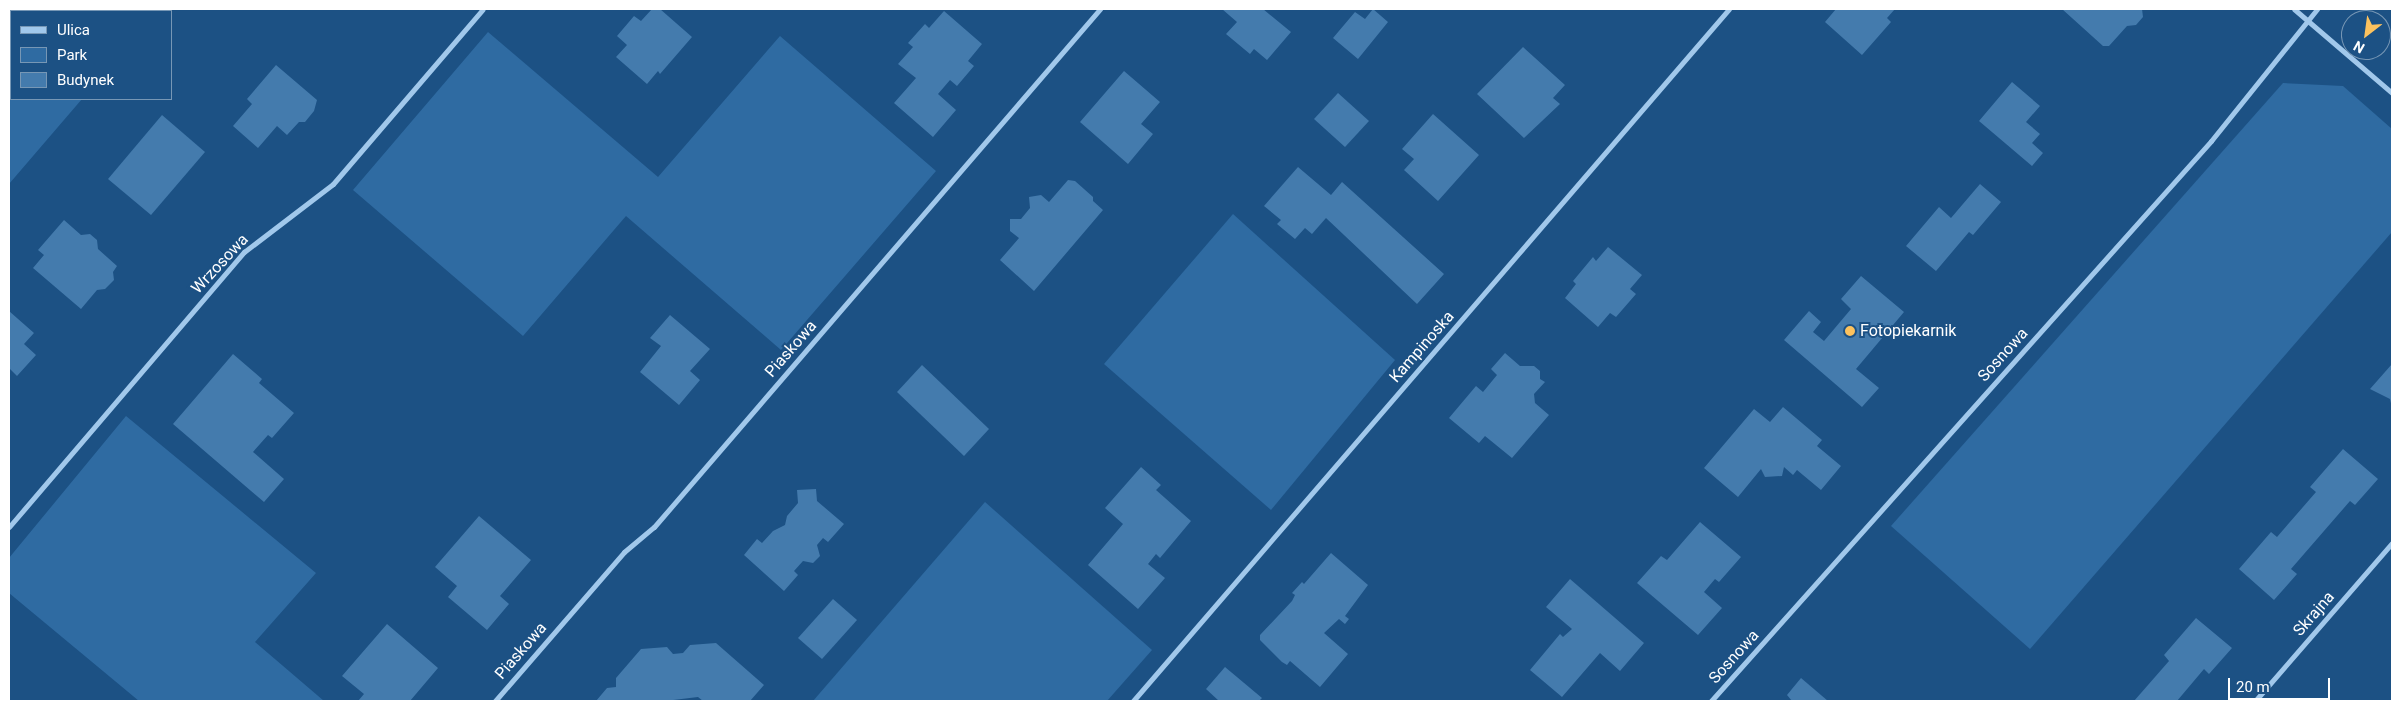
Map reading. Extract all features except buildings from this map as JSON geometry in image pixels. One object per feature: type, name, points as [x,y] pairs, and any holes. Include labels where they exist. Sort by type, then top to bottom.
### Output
[{"type":"street","name":"Wrzosowa","points":[[9,527],[244,252],[333,184],[483,9]]},
{"type":"street","name":"Piaskowa","points":[[495,701],[624,552],[654,527],[1100,9]]},
{"type":"street","name":"Kampinoska","points":[[1133,701],[1729,9]]},
{"type":"street","points":[[2294,9],[2392,93]]},
{"type":"street","name":"Sosnowa","points":[[1711,701],[2211,141],[2317,9]]},
{"type":"street","name":"Skrajna","points":[[2256,701],[2392,543]]},
{"type":"green space","points":[[9,9],[159,9],[10,10],[10,100],[81,100],[9,184]]},
{"type":"green space","points":[[488,32],[658,177],[780,36],[936,171],[781,350],[626,216],[523,336],[353,190]]},
{"type":"green space","points":[[2283,83],[2343,86],[2392,129],[2392,232],[2030,649],[1891,526]]},
{"type":"green space","points":[[1233,214],[1395,360],[1271,510],[1104,364]]},
{"type":"green space","points":[[126,416],[316,573],[255,642],[324,701],[139,701],[9,593],[9,558]]},
{"type":"green space","points":[[985,502],[1152,650],[1107,701],[813,701]]},
{"type":"place","name":"Fotopiekarnik","points":[[1850,331]]}]
